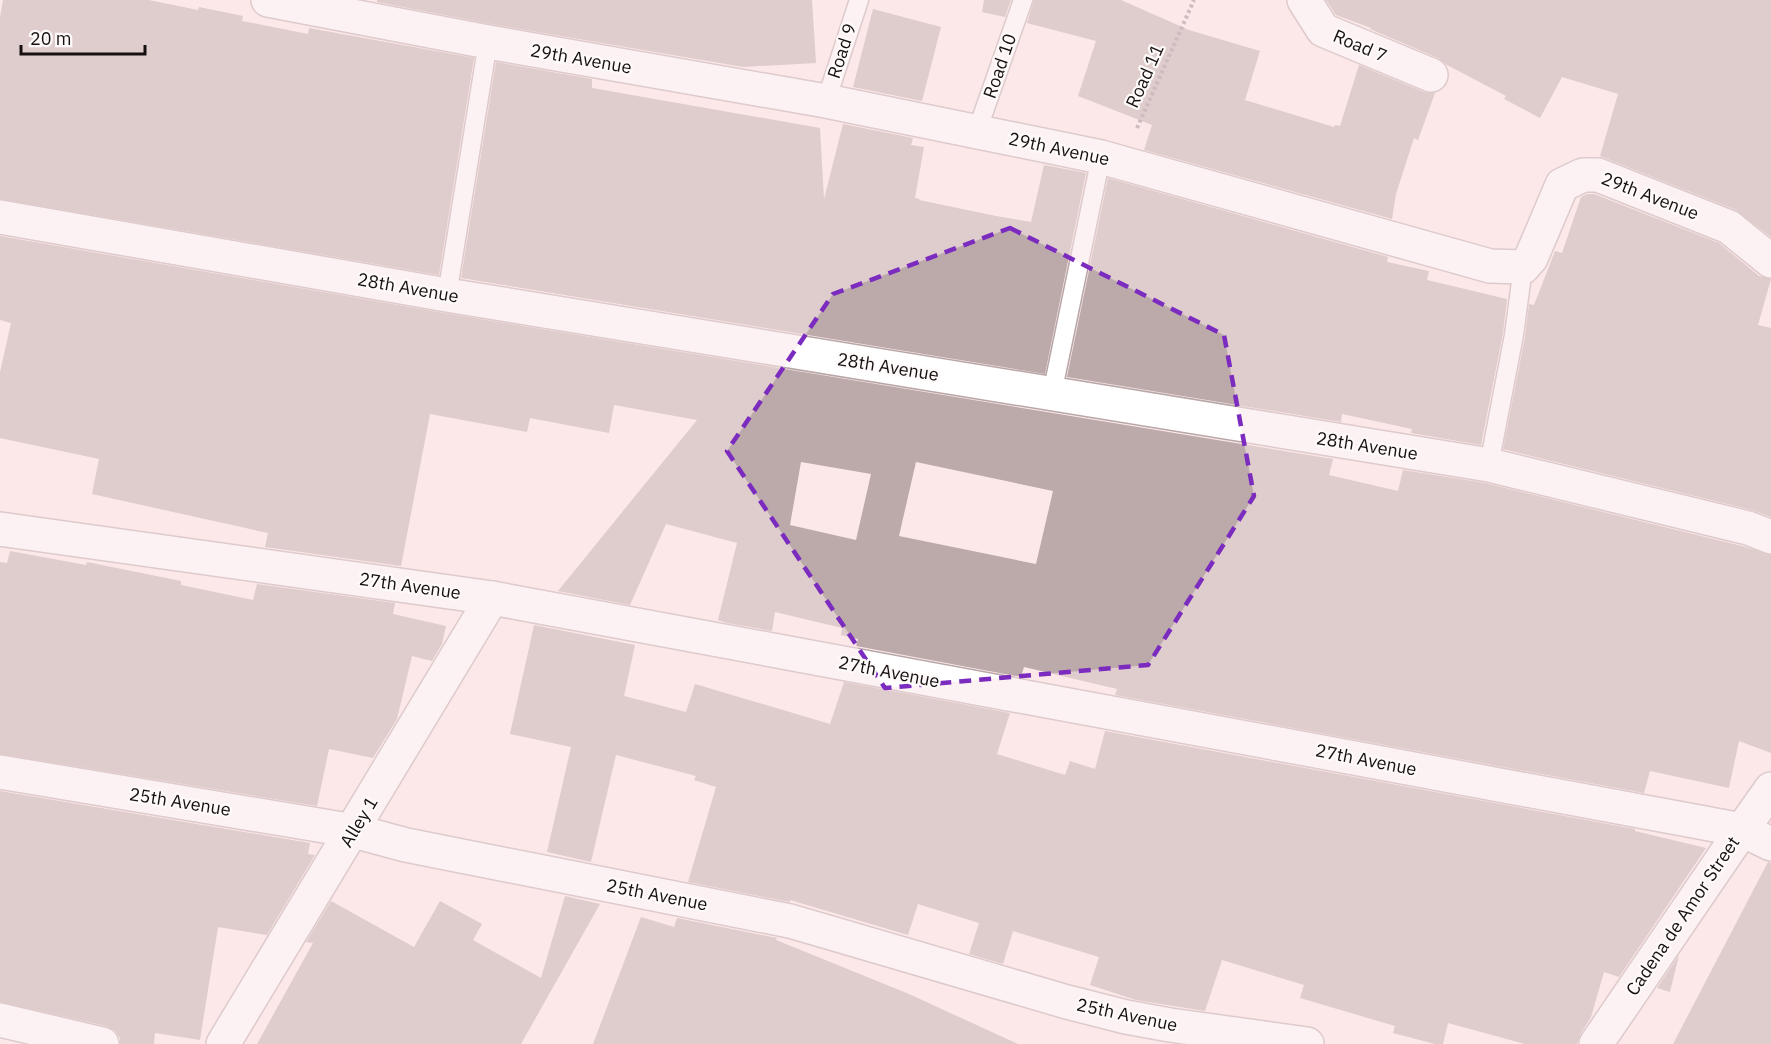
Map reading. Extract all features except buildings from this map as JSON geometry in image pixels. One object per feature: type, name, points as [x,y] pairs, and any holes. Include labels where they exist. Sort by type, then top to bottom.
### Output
[{"type":"street","name":"29th Avenue","points":[[268,0],[488,42],[826,101],[1111,160],[1490,266],[1523,267],[1531,258],[1562,185],[1572,179],[1598,175],[1729,227],[1771,261]]},
{"type":"street","name":"Road 7","points":[[1304,0],[1323,30],[1431,75]]},
{"type":"street","name":"28th Avenue","points":[[0,217],[447,295],[1489,465],[1748,528],[1771,537]]},
{"type":"street","name":"27th Avenue","points":[[0,529],[492,598],[1742,830],[1771,844]]},
{"type":"street","name":"Alley 1","points":[[223,1044],[354,831],[492,598]]},
{"type":"street","name":"25th Avenue","points":[[0,772],[354,831],[406,845],[790,921],[1066,1002],[1126,1017],[1307,1044]]},
{"type":"street","name":"Cadena de Amor Street","points":[[1596,1044],[1771,789]]},
{"type":"street","points":[[0,1020],[102,1044]]},
{"type":"lane","name":"Road 9","points":[[826,101],[859,0]]},
{"type":"lane","name":"Road 10","points":[[977,131],[1023,0]]},
{"type":"lane","points":[[447,295],[488,42]]},
{"type":"lane","points":[[1052,394],[1111,160]]},
{"type":"lane","points":[[1489,465],[1514,335],[1523,267]]},
{"type":"path","name":"Road 11","points":[[1111,160],[1194,0]]},
{"type":"highlighted area","points":[[1010,228],[1224,335],[1254,496],[1148,665],[885,688],[727,451],[833,294]]}]
